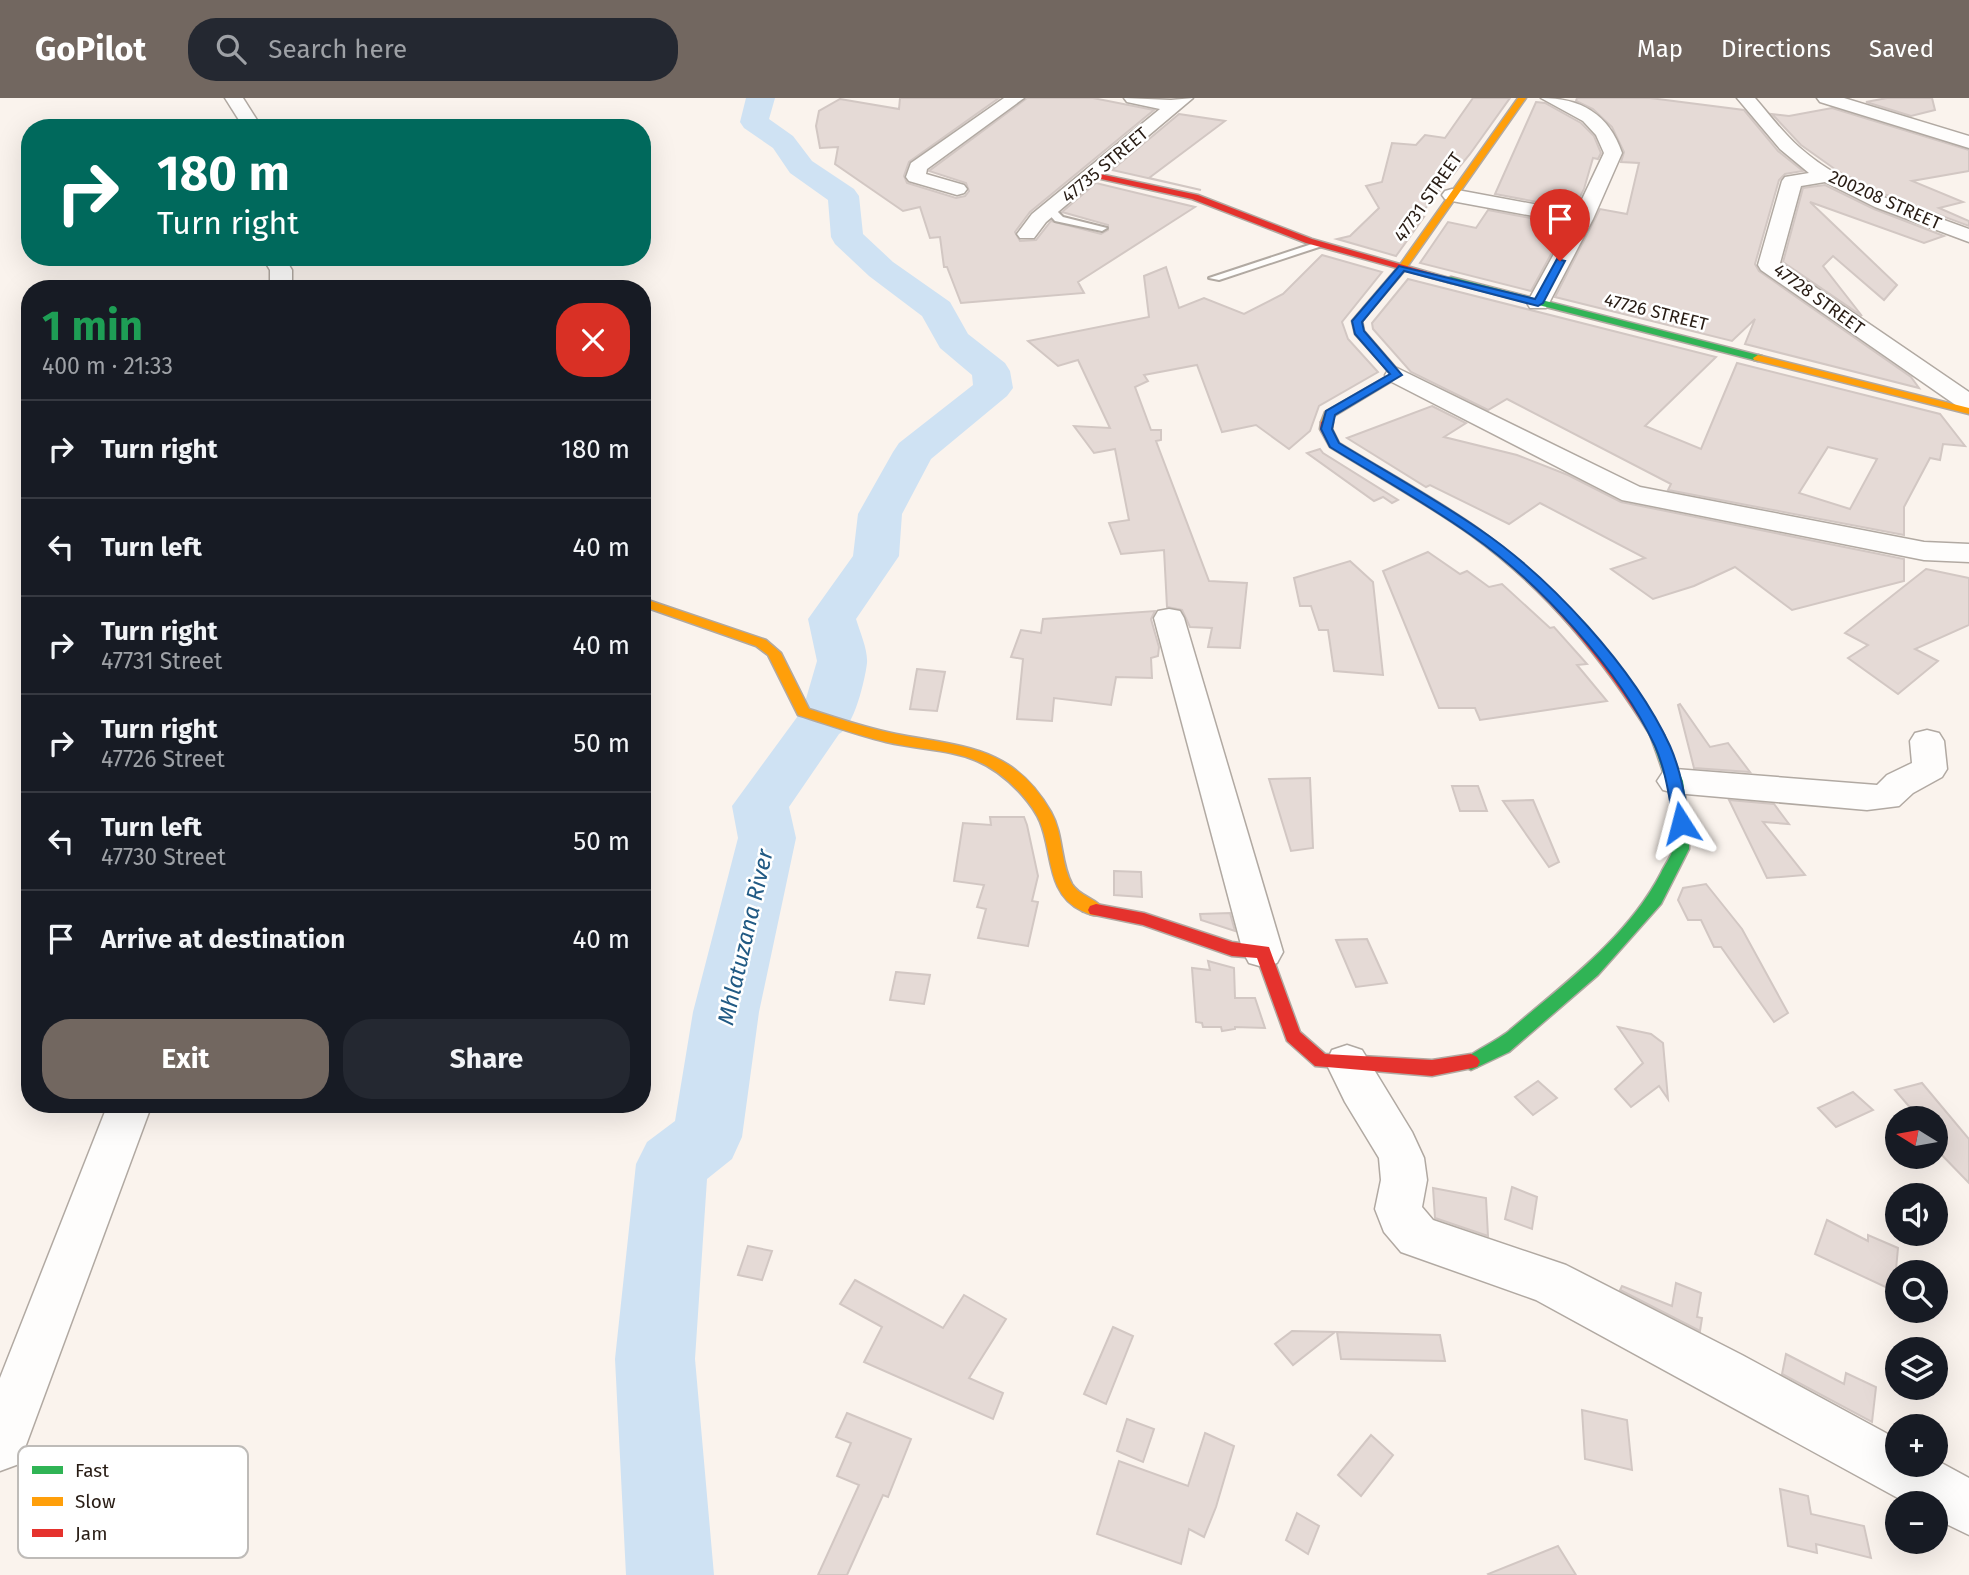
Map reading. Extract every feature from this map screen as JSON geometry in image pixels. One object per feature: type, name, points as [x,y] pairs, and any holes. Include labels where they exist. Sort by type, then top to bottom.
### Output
[{"type":"street","points":[[234,98],[247,119]]},
{"type":"street","points":[[957,189],[916,177],[918,167],[1016,98]]},
{"type":"street","points":[[1133,98],[1179,102]]},
{"type":"street","name":"47731 STREET","points":[[1397,375],[1359,332],[1357,321],[1402,268],[1522,98]]},
{"type":"street","points":[[1538,303],[1583,219],[1613,153],[1606,132],[1591,118],[1550,98]]},
{"type":"street","name":"200208 STREET","points":[[1746,98],[1781,139],[1801,158],[1827,176],[1894,207],[1969,236]]},
{"type":"street","points":[[1825,98],[1969,142]]},
{"type":"street","name":"47735 STREET","points":[[1027,233],[1030,227],[1179,102]]},
{"type":"street","name":"47726 STREET","points":[[1095,175],[1195,197],[1319,244],[1402,268],[1969,411]]},
{"type":"street","name":"47728 STREET","points":[[1827,176],[1792,181],[1769,265],[1969,403]]},
{"type":"street","points":[[1452,195],[1583,219]]},
{"type":"street","points":[[1355,1082],[1471,1062],[1503,1047],[1592,970],[1653,904],[1681,849],[1681,823],[1675,780],[1663,747],[1642,709],[1602,654],[1555,598],[1476,533],[1334,445],[1328,437],[1329,414],[1397,375],[1632,494],[1924,551],[1969,553]]},
{"type":"street","points":[[651,605],[761,643],[774,653],[803,712],[894,739],[960,748],[1000,766],[1038,804],[1049,824],[1062,884],[1067,893],[1086,907],[1145,919],[1233,951],[1263,952]]},
{"type":"street","points":[[1169,618],[1263,952],[1293,1036],[1321,1061],[1355,1082],[1398,1152],[1404,1168],[1397,1204],[1402,1222],[1418,1237],[1549,1280],[1969,1508]]},
{"type":"street","points":[[1675,780],[1867,798],[1886,797],[1900,784],[1930,769],[1927,741]]},
{"type":"street","points":[[0,1445],[127,1113]]},
{"type":"lane","points":[[1050,210],[1059,219],[1102,228]]},
{"type":"lane","points":[[1215,278],[1319,244]]},
{"type":"building","points":[[900,98],[999,98],[909,162],[904,176],[907,183],[956,198],[965,196],[969,191],[966,183],[929,171],[1027,98],[1093,98],[1154,110],[1030,212],[1015,232],[1020,241],[1036,240],[1051,221],[1101,234],[1108,230],[1108,225],[1062,212],[1096,183],[1195,207],[1078,282],[1084,293],[961,303],[947,267],[944,267],[940,237],[930,238],[920,207],[903,211],[835,164],[838,147],[820,148],[816,126],[819,111],[840,99],[899,109]]},
{"type":"building","points":[[1473,98],[1510,98],[1470,154],[1419,216],[1424,217],[1396,256],[1337,239],[1350,236],[1379,208],[1366,186],[1382,182],[1392,143],[1416,145],[1425,135],[1445,138]]},
{"type":"building","points":[[1577,98],[1650,98],[1744,110],[1778,151],[1803,171],[1785,174],[1779,180],[1755,264],[1759,271],[1911,377],[1919,388],[1745,344],[1755,319],[1732,341],[1555,297],[1600,209],[1627,214],[1639,163],[1621,162],[1624,152],[1612,127],[1593,109],[1576,101]]},
{"type":"building","points":[[1887,98],[1932,98],[1935,110],[1911,116],[1866,102]]},
{"type":"building","points":[[1536,102],[1545,103],[1581,123],[1594,136],[1601,153],[1598,159],[1593,158],[1584,189],[1574,209],[1495,194]]},
{"type":"building","points":[[1832,108],[1969,150],[1969,171],[1912,181],[1963,202],[1939,208],[1969,221],[1969,226],[1881,193],[1839,172],[1801,145],[1772,114],[1789,116]]},
{"type":"building","points":[[1179,114],[1225,121],[1149,178],[1201,190],[1112,170]]},
{"type":"building","points":[[1825,185],[1874,209],[1944,236],[1924,243],[1810,202],[1897,285],[1884,300],[1833,256],[1823,266],[1862,316],[1783,262],[1803,188]]},
{"type":"building","points":[[1488,210],[1567,225],[1531,291],[1420,263],[1448,222],[1476,228]]},
{"type":"building","points":[[1322,255],[1382,272],[1342,322],[1348,339],[1378,372],[1319,406],[1310,431],[1289,449],[1256,425],[1222,432],[1197,365],[1144,375],[1148,381],[1135,387],[1151,430],[1161,430],[1161,440],[1156,441],[1209,581],[1247,583],[1240,648],[1208,647],[1212,628],[1190,627],[1182,610],[1167,607],[1164,550],[1121,554],[1109,523],[1129,520],[1115,449],[1094,453],[1074,426],[1110,428],[1078,360],[1058,366],[1028,341],[1149,317],[1144,276],[1166,267],[1179,308],[1204,298],[1244,314],[1283,294]]},
{"type":"building","points":[[1408,279],[1716,357],[1645,426],[1701,449],[1737,363],[1940,414],[1965,446],[1943,444],[1940,460],[1930,458],[1904,507],[1904,535],[1668,490],[1671,484],[1507,399],[1488,410],[1411,372],[1373,329],[1372,323]],"holes":[[[1828,447],[1877,459],[1850,509],[1799,493]]]},
{"type":"building","points":[[1432,406],[1466,423],[1444,437],[1517,455],[1568,475],[1621,502],[1904,559],[1904,581],[1792,610],[1735,567],[1694,586],[1653,599],[1611,569],[1645,558],[1540,503],[1509,524],[1430,485],[1426,487],[1347,438]]},
{"type":"building","points":[[1320,449],[1398,500],[1392,503],[1383,497],[1374,501],[1307,453]]},
{"type":"building","points":[[1428,552],[1460,574],[1467,571],[1489,587],[1502,584],[1550,628],[1554,627],[1587,664],[1577,665],[1607,701],[1480,720],[1475,708],[1439,708],[1383,571]]},
{"type":"building","points":[[1350,561],[1373,582],[1383,675],[1334,671],[1328,630],[1319,630],[1311,606],[1300,606],[1294,578]]},
{"type":"building","points":[[1926,569],[1969,578],[1969,625],[1915,649],[1938,661],[1898,694],[1848,658],[1868,645],[1845,633]]},
{"type":"building","points":[[1155,611],[1151,619],[1159,647],[1158,656],[1151,658],[1152,678],[1116,677],[1111,705],[1054,698],[1052,721],[1017,719],[1023,659],[1011,657],[1021,630],[1041,633],[1043,619]]},
{"type":"building","points":[[917,669],[945,672],[937,711],[910,709]]},
{"type":"building","points":[[1680,704],[1710,747],[1728,743],[1750,772],[1694,768],[1678,705]]},
{"type":"building","points":[[1310,778],[1313,848],[1291,851],[1269,779]]},
{"type":"building","points":[[1452,786],[1478,786],[1487,811],[1460,811]]},
{"type":"building","points":[[1533,800],[1559,862],[1549,867],[1503,801]]},
{"type":"building","points":[[1729,800],[1774,804],[1789,824],[1763,822],[1805,875],[1767,878]]},
{"type":"building","points":[[990,817],[1024,817],[1027,825],[1038,876],[1032,901],[1038,902],[1028,946],[978,938],[986,909],[977,907],[984,885],[954,881],[963,823],[991,825]]},
{"type":"building","points":[[1114,871],[1141,872],[1142,897],[1114,895]]},
{"type":"building","points":[[1706,884],[1742,929],[1788,1013],[1774,1022],[1721,947],[1714,947],[1701,920],[1688,920],[1678,900],[1683,888]]},
{"type":"building","points":[[1230,913],[1235,931],[1201,920],[1200,914]]},
{"type":"building","points":[[1367,939],[1387,983],[1356,987],[1336,940]]},
{"type":"building","points":[[1208,961],[1234,968],[1235,998],[1255,998],[1265,1028],[1235,1027],[1222,1031],[1221,1027],[1203,1027],[1202,1023],[1196,1022],[1192,968],[1210,970]]},
{"type":"building","points":[[896,972],[930,975],[924,1004],[890,1000]]},
{"type":"building","points":[[1618,1027],[1651,1034],[1663,1043],[1668,1099],[1659,1086],[1631,1107],[1615,1089],[1643,1063]]},
{"type":"building","points":[[1538,1081],[1557,1098],[1533,1115],[1515,1097]]},
{"type":"building","points":[[1922,1083],[1941,1106],[1909,1106],[1895,1090]]},
{"type":"building","points":[[1853,1092],[1873,1110],[1836,1127],[1818,1108]]},
{"type":"building","points":[[1948,1114],[1969,1139],[1969,1183],[1948,1161]]},
{"type":"building","points":[[1512,1187],[1537,1197],[1532,1229],[1505,1219]]},
{"type":"building","points":[[1433,1188],[1486,1198],[1488,1236],[1435,1218]]},
{"type":"building","points":[[1827,1220],[1868,1241],[1868,1235],[1885,1242],[1885,1246],[1898,1248],[1897,1260],[1885,1260],[1885,1287],[1815,1254]]},
{"type":"building","points":[[748,1246],[772,1251],[762,1280],[738,1275]]},
{"type":"building","points":[[855,1280],[943,1328],[964,1295],[1006,1319],[969,1378],[1003,1393],[993,1419],[864,1362],[882,1327],[840,1304]]},
{"type":"building","points":[[1676,1283],[1701,1293],[1697,1317],[1702,1318],[1700,1331],[1620,1290],[1622,1286],[1672,1306]]},
{"type":"building","points":[[1113,1327],[1133,1336],[1106,1404],[1084,1394]]},
{"type":"building","points":[[1292,1331],[1335,1332],[1293,1365],[1275,1344]]},
{"type":"building","points":[[1337,1332],[1440,1335],[1445,1361],[1341,1359]]},
{"type":"building","points":[[1786,1354],[1844,1384],[1846,1373],[1876,1387],[1872,1422],[1782,1374]]},
{"type":"building","points":[[1582,1410],[1627,1420],[1632,1470],[1585,1459]]},
{"type":"building","points":[[847,1413],[911,1439],[888,1497],[883,1495],[847,1575],[818,1575],[859,1485],[837,1476],[851,1443],[836,1437]]},
{"type":"building","points":[[1127,1419],[1154,1429],[1143,1462],[1117,1451]]},
{"type":"building","points":[[1205,1433],[1234,1446],[1204,1537],[1189,1529],[1181,1564],[1097,1534],[1119,1461],[1188,1486]]},
{"type":"building","points":[[1371,1435],[1393,1455],[1361,1496],[1338,1475]]},
{"type":"building","points":[[1780,1489],[1808,1496],[1811,1514],[1864,1526],[1871,1558],[1816,1544],[1817,1553],[1788,1546]]},
{"type":"building","points":[[1297,1513],[1319,1526],[1308,1554],[1286,1540]]},
{"type":"building","points":[[1558,1546],[1576,1575],[1488,1574]]},
{"type":"waterway","name":"Mhlatuzana River","points":[[670,1575],[655,1359],[672,1164],[707,1137],[726,1012],[767,838],[760,806],[820,722],[826,719],[842,661],[832,619],[876,556],[880,514],[914,452],[993,388],[991,371],[953,340],[937,310],[881,269],[847,237],[843,196],[801,167],[783,142],[754,122],[758,100],[761,98]]},
{"type":"traffic: fast","points":[[1451,280],[1758,358]]},
{"type":"traffic: fast","points":[[1471,1062],[1503,1047],[1592,970],[1653,904],[1681,849],[1681,823],[1675,781],[1657,735]]},
{"type":"traffic: slow","points":[[1327,422],[1329,414],[1397,375],[1359,332],[1357,321],[1402,268],[1522,98]]},
{"type":"traffic: slow","points":[[1758,358],[1969,411]]},
{"type":"traffic: slow","points":[[651,605],[761,643],[774,653],[803,712],[884,736],[965,750],[1003,769],[1040,807],[1048,822],[1064,885],[1081,903],[1096,910]]},
{"type":"traffic: jam","points":[[1095,175],[1195,197],[1309,241],[1451,280]]},
{"type":"traffic: jam","points":[[1327,422],[1326,429],[1334,445],[1476,533],[1529,575],[1600,650],[1657,735]]},
{"type":"traffic: jam","points":[[1096,910],[1144,919],[1232,949],[1263,952],[1293,1036],[1321,1061],[1432,1068],[1471,1062]]},
{"type":"route","points":[[1560,261],[1538,303],[1402,268],[1357,321],[1359,332],[1397,375],[1329,414],[1326,429],[1334,445],[1476,533],[1555,598],[1602,654],[1642,709],[1663,747],[1675,780],[1681,823]]}]
